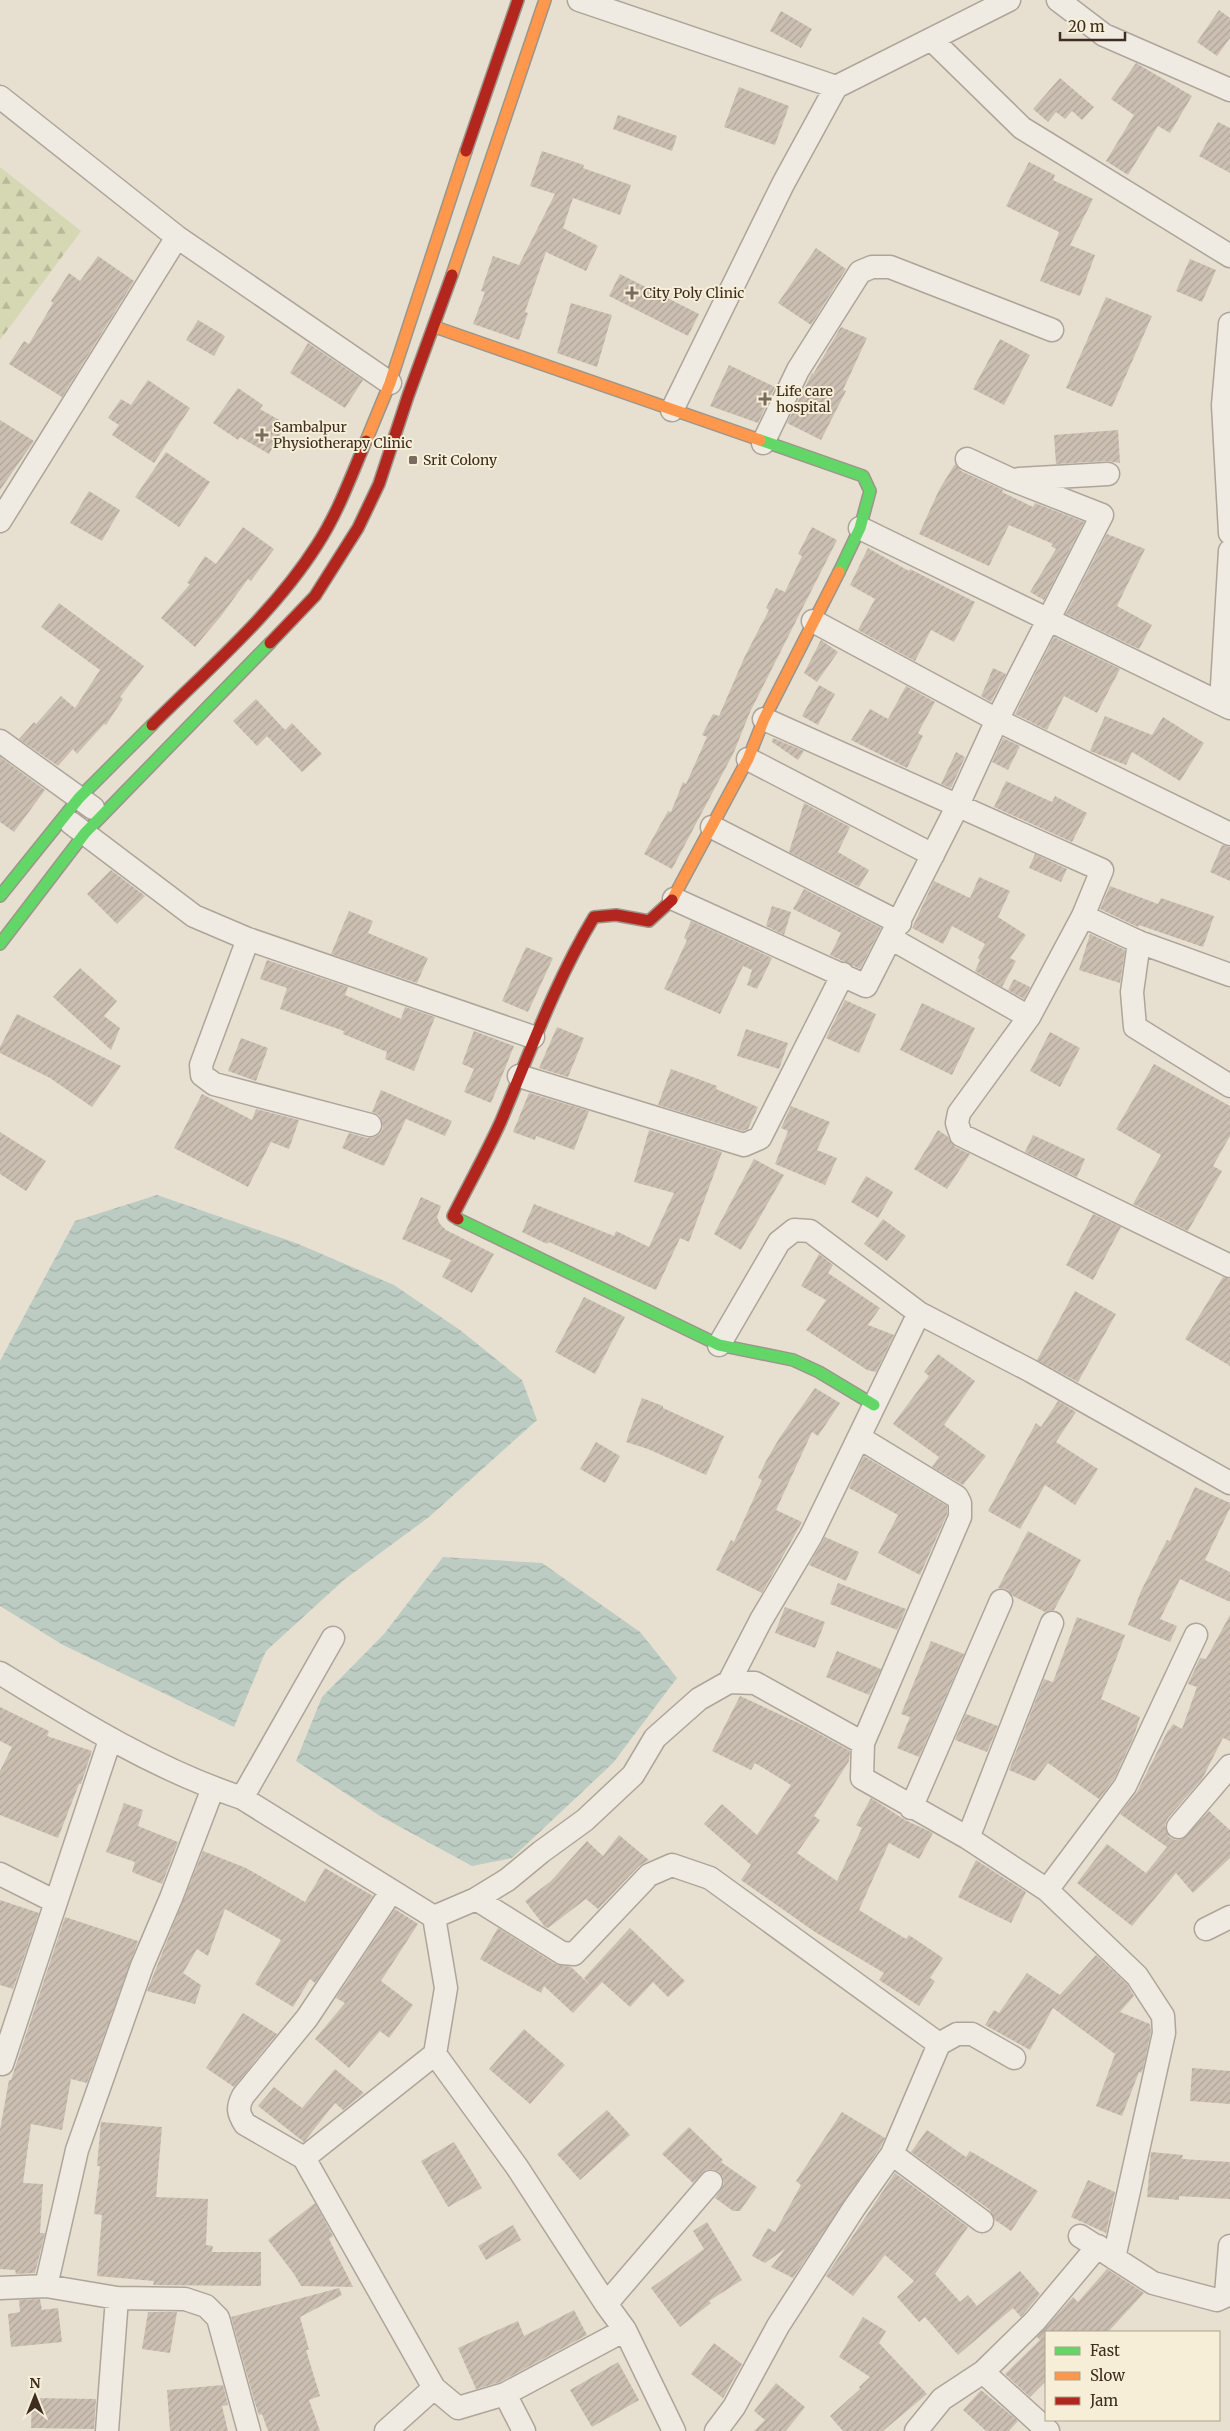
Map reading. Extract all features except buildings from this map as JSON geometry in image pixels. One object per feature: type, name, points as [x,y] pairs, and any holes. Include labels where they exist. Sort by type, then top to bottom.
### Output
[{"type":"main road","points":[[0,896],[79,798],[245,633],[289,585],[318,544],[342,497],[390,383],[486,88],[518,0]]},
{"type":"main road","points":[[0,944],[86,833],[308,603],[339,562],[379,484],[408,396],[435,327],[546,0]]},
{"type":"main road","points":[[435,327],[763,443],[863,476],[870,491],[860,528],[826,600],[812,621],[764,719],[748,758],[674,899],[650,921],[616,915],[594,917],[580,938],[533,1037],[488,1151],[453,1216],[719,1345],[793,1360],[819,1372],[874,1405]]},
{"type":"street","points":[[579,0],[836,87]]},
{"type":"street","points":[[672,410],[783,184],[836,87],[1009,0]]},
{"type":"street","points":[[1058,0],[1104,34],[1230,90]]},
{"type":"street","points":[[932,40],[1022,128],[1230,256]]},
{"type":"street","points":[[0,97],[177,237],[390,383]]},
{"type":"street","points":[[0,521],[177,237]]},
{"type":"street","points":[[763,443],[798,370],[860,272],[872,267],[890,267],[1052,330]]},
{"type":"street","points":[[1230,324],[1226,406],[1230,533]]},
{"type":"street","points":[[674,899],[866,986],[896,931],[997,720],[1102,515],[1010,479],[967,459]]},
{"type":"street","points":[[1010,479],[1108,474]]},
{"type":"street","points":[[860,528],[1225,705],[1230,551]]},
{"type":"street","points":[[812,621],[997,720],[1230,834]]},
{"type":"street","points":[[764,719],[957,807],[1102,870],[1084,916],[1029,1017],[959,1113],[956,1123],[961,1136],[1230,1266]]},
{"type":"street","points":[[0,742],[102,815]]},
{"type":"street","points":[[748,758],[934,855]]},
{"type":"street","points":[[63,817],[194,916],[248,939],[533,1037]]},
{"type":"street","points":[[712,827],[896,931],[1029,1017]]},
{"type":"street","points":[[1084,916],[1139,942],[1230,976]]},
{"type":"street","points":[[248,939],[201,1065],[202,1075],[214,1084],[370,1125]]},
{"type":"street","points":[[1139,942],[1132,992],[1135,1027],[1230,1086]]},
{"type":"street","points":[[519,1076],[744,1146],[760,1138],[843,974]]},
{"type":"street","points":[[719,1345],[779,1242],[794,1230],[810,1231],[919,1313],[1031,1371],[1230,1483]]},
{"type":"street","points":[[434,1916],[476,1899],[507,1880],[540,1852],[585,1820],[633,1775],[656,1738],[699,1700],[729,1682],[761,1620],[811,1536],[919,1313]]},
{"type":"street","points":[[860,1438],[956,1497],[961,1508],[960,1517],[863,1743],[862,1778],[911,1808],[968,1838],[1047,1890],[1137,1976],[1163,2016],[1164,2033],[1098,2247],[1035,2321],[983,2372],[942,2400],[916,2431]]},
{"type":"street","points":[[911,1808],[1001,1601]]},
{"type":"street","points":[[968,1838],[1052,1623]]},
{"type":"street","points":[[1047,1890],[1124,1786],[1196,1635]]},
{"type":"street","points":[[242,1798],[333,1638]]},
{"type":"street","points":[[0,1673],[110,1740],[213,1788],[242,1798],[391,1892],[434,1916]]},
{"type":"street","points":[[729,1682],[755,1683],[863,1743]]},
{"type":"street","points":[[2,2064],[110,1740]]},
{"type":"street","points":[[1178,1827],[1230,1766]]},
{"type":"street","points":[[46,2286],[78,2150],[142,1966],[171,1898],[213,1788]]},
{"type":"street","points":[[476,1899],[562,1953],[574,1954],[650,1875],[672,1866],[682,1867],[710,1878],[940,2044]]},
{"type":"street","points":[[0,1874],[56,1902]]},
{"type":"street","points":[[391,1892],[307,2018],[243,2096],[238,2106],[239,2114],[245,2124],[304,2158],[434,2388],[461,2409],[505,2394],[625,2330]]},
{"type":"street","points":[[304,2158],[435,2054],[446,1988],[434,1916]]},
{"type":"street","points":[[1206,1929],[1230,1917]]},
{"type":"street","points":[[716,2431],[734,2407],[778,2326],[854,2208],[892,2154],[940,2044],[956,2034],[972,2034],[1014,2058]]},
{"type":"street","points":[[435,2054],[518,2167],[606,2304],[625,2330],[674,2431]]},
{"type":"street","points":[[892,2154],[982,2221]]},
{"type":"street","points":[[606,2304],[711,2182]]},
{"type":"street","points":[[1098,2247],[1153,2284],[1217,2300],[1228,2294],[1230,2246]]},
{"type":"street","points":[[0,2288],[46,2286],[117,2298],[185,2299],[206,2306],[218,2318],[249,2431]]},
{"type":"street","points":[[107,2431],[117,2298]]},
{"type":"street","points":[[983,2372],[1048,2431]]},
{"type":"street","points":[[386,2431],[434,2388]]},
{"type":"street","points":[[505,2394],[524,2431]]},
{"type":"green space","points":[[0,167],[81,231],[0,340]]},
{"type":"water","points":[[157,1195],[296,1243],[394,1285],[460,1330],[522,1380],[537,1420],[429,1517],[345,1579],[266,1651],[234,1727],[63,1645],[0,1606],[0,1361],[75,1221]]},
{"type":"water","points":[[443,1557],[542,1563],[640,1632],[677,1678],[613,1763],[512,1858],[472,1866],[380,1816],[296,1761],[322,1697],[384,1634]]},
{"type":"traffic: fast","points":[[760,440],[863,476],[870,491],[860,528],[839,572]]},
{"type":"traffic: fast","points":[[0,944],[85,833],[270,643]]},
{"type":"traffic: fast","points":[[0,896],[79,798],[152,725]]},
{"type":"traffic: fast","points":[[458,1219],[719,1345],[793,1360],[819,1372],[874,1405]]},
{"type":"traffic: slow","points":[[452,275],[545,0]]},
{"type":"traffic: slow","points":[[366,441],[390,383],[466,151]]},
{"type":"traffic: slow","points":[[435,327],[760,440]]},
{"type":"traffic: slow","points":[[672,900],[748,759],[764,719],[839,572]]},
{"type":"traffic: jam","points":[[466,151],[518,0]]},
{"type":"traffic: jam","points":[[270,643],[315,596],[358,528],[379,484],[408,396],[452,275]]},
{"type":"traffic: jam","points":[[152,725],[240,639],[300,570],[331,520],[366,441]]},
{"type":"traffic: jam","points":[[458,1219],[453,1216],[501,1121],[555,992],[594,917],[616,915],[649,921],[672,900]]},
{"type":"place","name":"City Poly Clinic","points":[[632,293]]},
{"type":"place","name":"Life care hospital","points":[[765,399]]},
{"type":"place","name":"Sambalpur Physiotherapy Clinic","points":[[262,435]]},
{"type":"place","name":"Srit Colony","points":[[413,460]]}]
